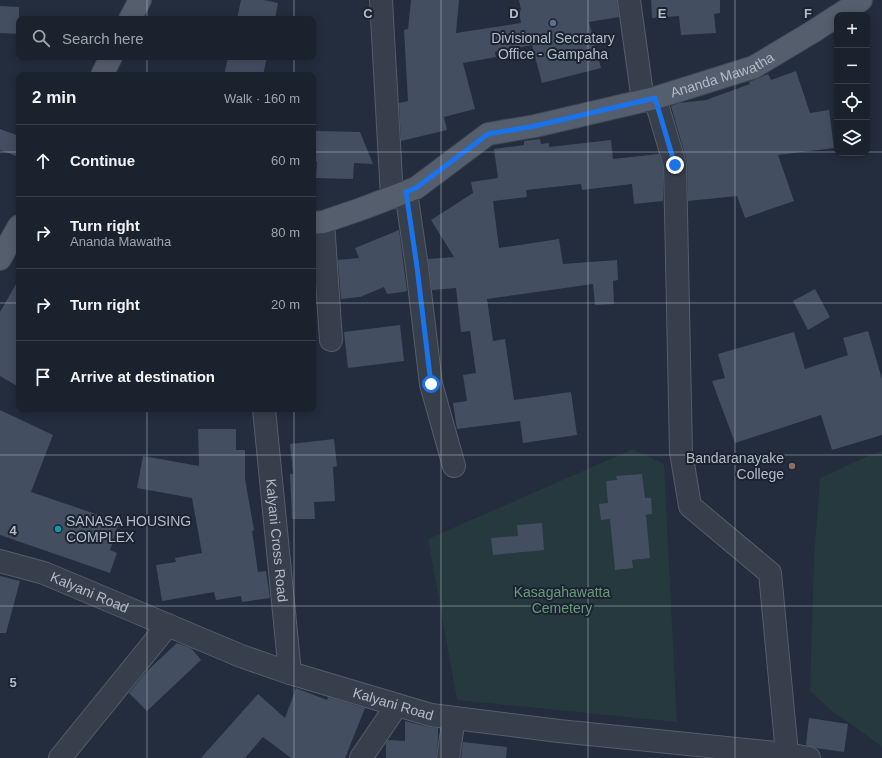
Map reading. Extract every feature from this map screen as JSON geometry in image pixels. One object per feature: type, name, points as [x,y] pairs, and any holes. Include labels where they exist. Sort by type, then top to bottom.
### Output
[{"type":"main road","points":[[132,16],[140,0]]},
{"type":"main road","name":"Ananda Mawatha","points":[[844,12],[861,0]]},
{"type":"main road","name":"Ananda Mawatha","points":[[318,223],[364,208],[416,188],[488,134],[535,126],[649,100],[754,67],[834,18]]},
{"type":"main road","points":[[104,72],[110,60]]},
{"type":"main road","points":[[0,259],[16,232]]},
{"type":"street","points":[[381,0],[399,195],[417,267],[431,384],[454,466]]},
{"type":"street","points":[[629,0],[649,100],[675,165],[681,452],[690,506],[770,573],[786,754]]},
{"type":"street","points":[[318,223],[331,340]]},
{"type":"street","name":"Kalyani Cross Road","points":[[264,412],[290,673]]},
{"type":"street","name":"Kalyani Road","points":[[0,561],[44,572],[241,656],[290,673],[431,715],[559,731],[650,749],[786,754],[809,758]]},
{"type":"street","points":[[60,758],[168,625]]},
{"type":"street","points":[[361,758],[396,705]]},
{"type":"street","points":[[448,758],[454,718]]},
{"type":"green space","name":"Kasagahawatta Cemetery","points":[[633,449],[664,464],[677,722],[457,700],[428,539]]},
{"type":"green space","points":[[882,451],[882,747],[833,712],[810,691],[814,557],[820,478]]},
{"type":"building","points":[[241,0],[264,0],[278,3],[276,16],[238,16]]},
{"type":"building","points":[[411,0],[459,0],[456,33],[521,23],[519,0],[617,0],[619,17],[589,22],[601,68],[542,83],[532,45],[495,52],[496,57],[463,63],[475,109],[444,117],[447,130],[401,141],[399,103],[408,101],[404,30],[408,29]]},
{"type":"building","points":[[651,0],[720,0],[720,13],[714,14],[716,33],[681,35],[679,16],[652,18]]},
{"type":"building","points":[[0,6],[19,7],[19,16],[16,16],[16,34],[0,33]]},
{"type":"building","points":[[227,60],[266,60],[264,72],[225,72]]},
{"type":"building","points":[[796,71],[810,113],[829,110],[834,148],[778,155],[794,201],[745,218],[737,196],[688,201],[687,162],[671,106],[679,103],[706,100],[750,84],[749,82],[768,74],[771,80]]},
{"type":"building","points":[[0,129],[16,135],[16,156],[0,150]]},
{"type":"building","points":[[316,131],[360,132],[373,164],[354,163],[353,179],[316,178]]},
{"type":"building","points":[[540,139],[541,144],[549,143],[549,147],[611,140],[613,159],[659,154],[663,167],[663,201],[634,204],[632,184],[582,190],[581,184],[526,190],[527,197],[493,201],[499,248],[559,239],[563,264],[617,260],[618,280],[613,281],[614,304],[595,305],[593,284],[487,299],[493,341],[505,339],[514,400],[571,392],[577,435],[523,443],[520,421],[457,429],[453,403],[467,401],[463,375],[476,373],[470,331],[461,332],[456,288],[432,290],[428,259],[454,257],[431,220],[473,193],[471,182],[498,178],[494,149],[524,145],[524,141]]},
{"type":"building","points":[[399,230],[407,291],[387,294],[384,287],[360,297],[341,299],[338,260],[359,258],[355,248]]},
{"type":"building","points":[[16,284],[16,385],[0,376],[0,312]]},
{"type":"building","points":[[815,289],[830,317],[808,330],[793,301]]},
{"type":"building","points":[[400,325],[404,361],[348,368],[344,332]]},
{"type":"building","points":[[868,331],[882,379],[882,435],[832,450],[821,415],[735,443],[712,381],[725,378],[718,354],[794,332],[805,369],[848,355],[843,338]]},
{"type":"building","name":"SANASA HOUSING COMPLEX","points":[[0,410],[53,435],[31,492],[119,522],[110,550],[117,553],[110,573],[0,535]]},
{"type":"building","points":[[198,429],[236,429],[236,450],[245,450],[245,479],[254,530],[252,531],[258,572],[266,571],[270,598],[242,602],[241,596],[216,600],[214,592],[162,601],[156,565],[176,562],[175,558],[202,553],[192,498],[137,488],[143,456],[199,466]]},
{"type":"building","points":[[334,439],[337,466],[333,467],[335,501],[314,502],[315,519],[292,519],[290,474],[293,474],[290,444]]},
{"type":"building","points":[[642,474],[645,498],[651,498],[652,514],[646,515],[650,558],[632,560],[633,568],[615,570],[610,519],[601,520],[599,504],[608,503],[606,481],[617,480],[616,476]]},
{"type":"building","points":[[542,523],[544,550],[493,555],[491,538],[518,536],[517,525]]},
{"type":"building","points":[[0,576],[20,581],[6,633],[0,633]]},
{"type":"building","points":[[177,643],[191,648],[201,660],[147,711],[129,693],[146,672]]},
{"type":"building","points":[[296,688],[327,700],[328,697],[365,708],[345,758],[291,758],[263,737],[245,758],[201,758],[258,694],[285,718]]},
{"type":"building","points":[[809,718],[848,724],[844,752],[806,745]]},
{"type":"building","points":[[405,721],[438,728],[436,758],[386,758],[386,743],[388,740],[405,741]]},
{"type":"building","points":[[463,742],[507,747],[506,758],[461,758]]},
{"type":"place","name":"Divisional Secratary Office - Gampaha","points":[[553,23]]},
{"type":"place","name":"Bandaranayake College","points":[[792,466]]},
{"type":"place","name":"SANASA HOUSING COMPLEX","points":[[58,529]]},
{"type":"route","points":[[431,384],[417,267],[406,192],[416,188],[488,134],[535,126],[655,98],[675,165]]}]
